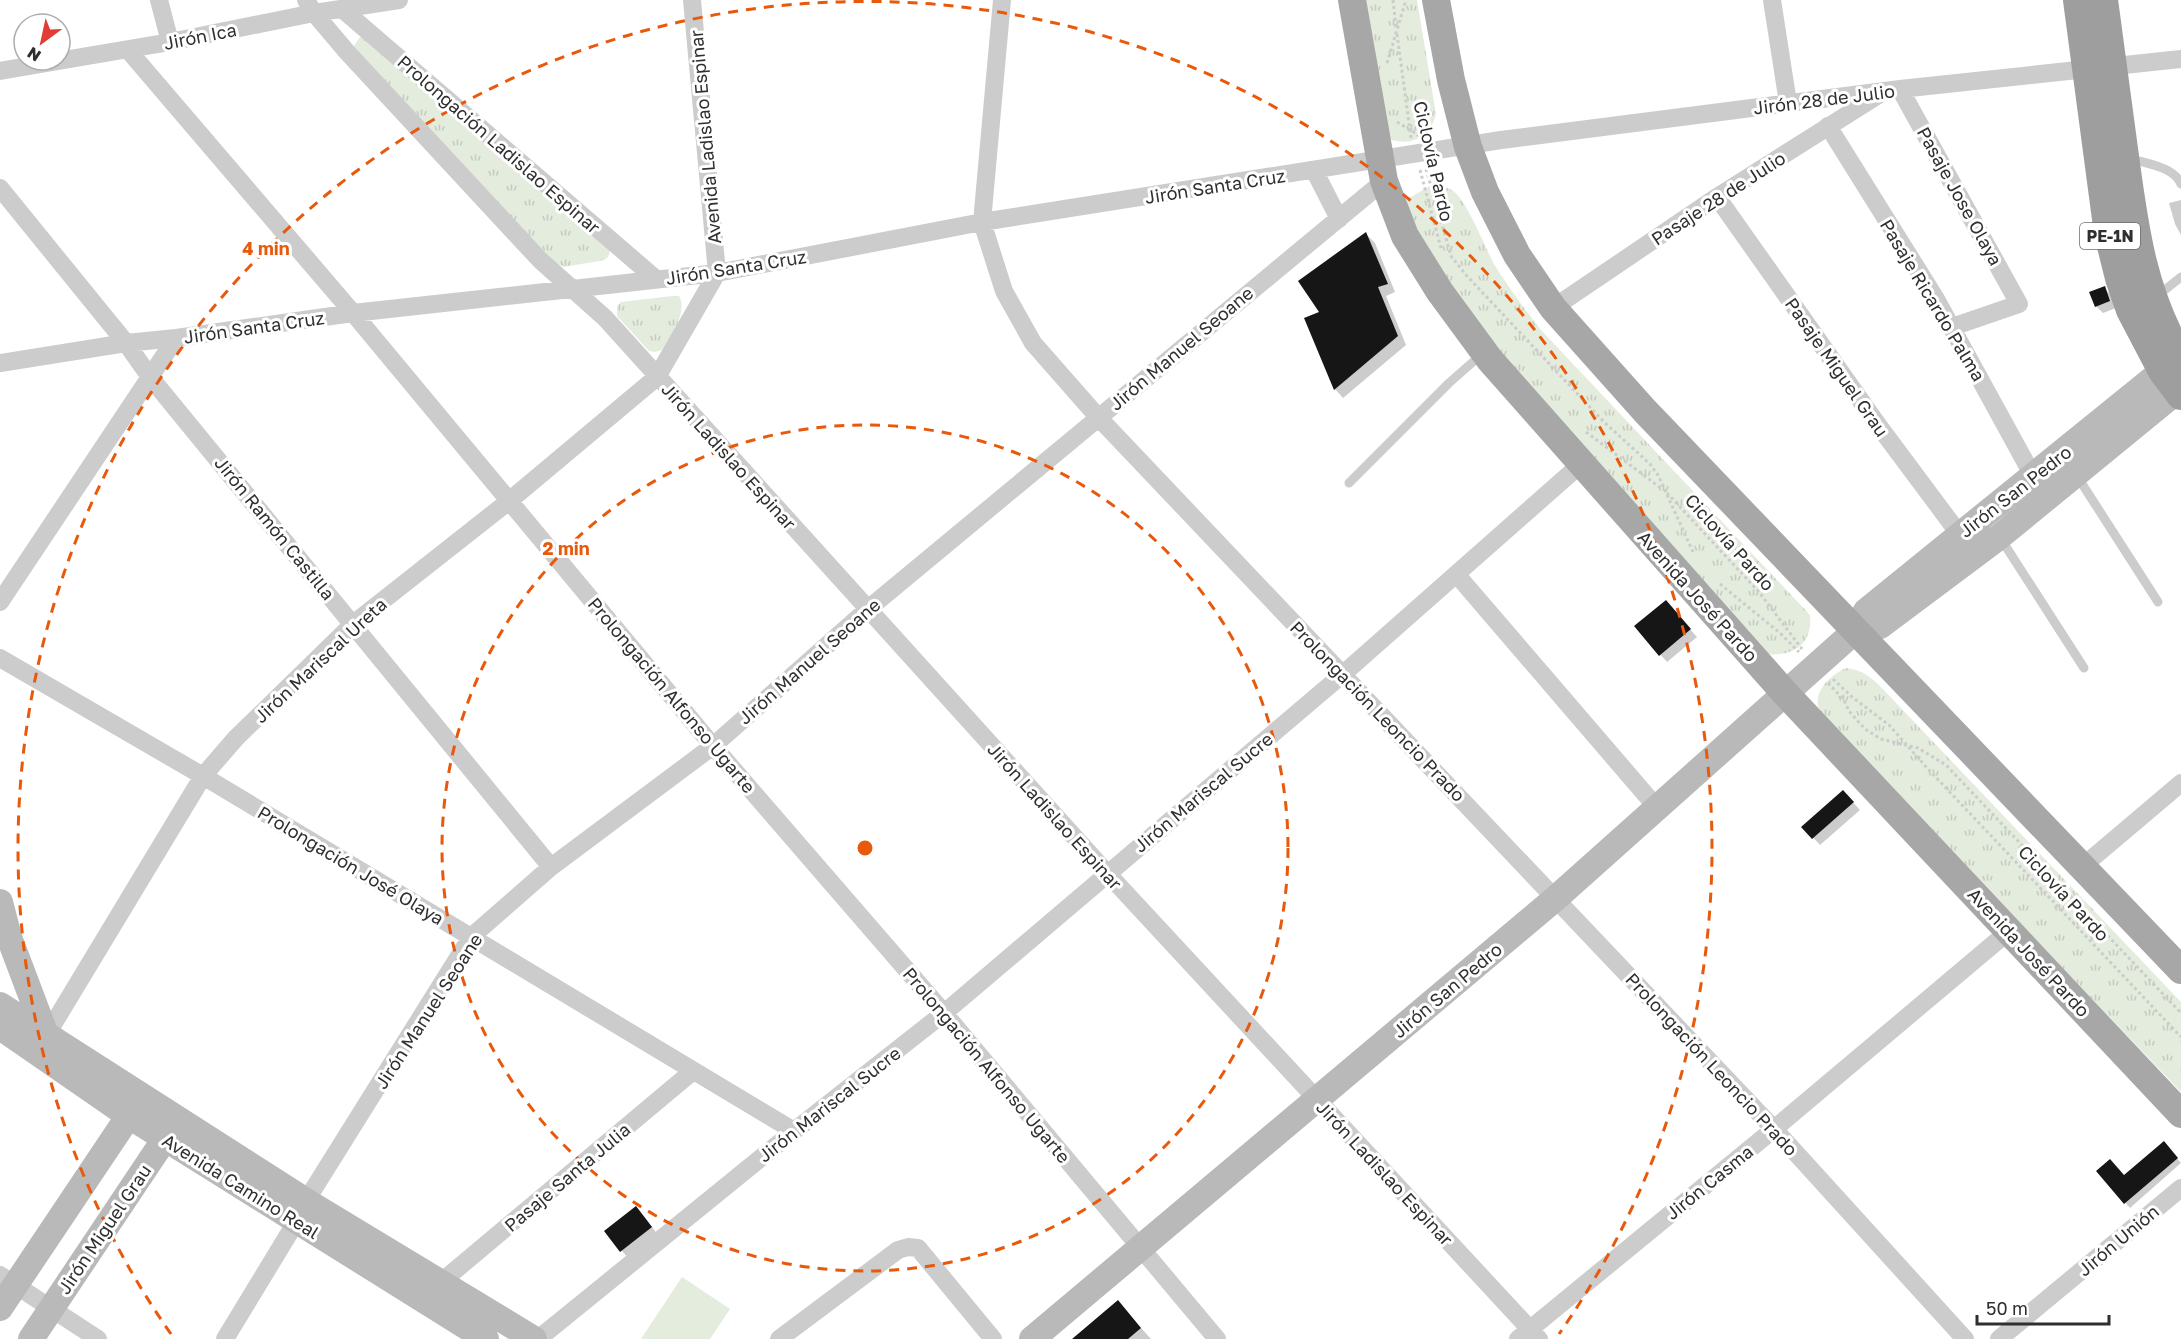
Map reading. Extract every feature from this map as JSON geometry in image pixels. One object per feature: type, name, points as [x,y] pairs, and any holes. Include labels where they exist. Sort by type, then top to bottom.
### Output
[{"type":"highway","name":"PE-1N","points":[[2078,0],[2124,157],[2134,233],[2178,374]]},
{"type":"highway","name":"PE-1N","points":[[2103,0],[2099,66],[2109,234],[2131,310],[2178,374]]},
{"type":"main road","name":"Avenida José Pardo","points":[[1352,0],[1381,171],[1405,236],[1440,292],[1484,352],[1784,692],[2181,1114]]},
{"type":"main road","points":[[1437,0],[1452,80],[1468,147],[1485,192],[1517,255],[1553,308],[1645,411],[2084,866],[2181,970]]},
{"type":"main road","name":"Jirón San Pedro","points":[[1855,631],[1880,626],[1999,537],[2076,475],[2178,374]]},
{"type":"main road","name":"Jirón San Pedro","points":[[1032,1339],[1556,898],[1855,631],[1866,611],[2033,476],[2178,374]]},
{"type":"main road","points":[[0,902],[41,1043]]},
{"type":"main road","name":"Avenida Camino Real","points":[[0,1005],[41,1043],[301,1212],[486,1339]]},
{"type":"main road","name":"Avenida Camino Real","points":[[0,1027],[41,1043]]},
{"type":"main road","points":[[0,1308],[8,1280],[135,1106]]},
{"type":"main road","name":"Jirón Miguel Grau","points":[[31,1339],[171,1129]]},
{"type":"main road","name":"Avenida Camino Real","points":[[301,1212],[441,1283],[536,1339]]},
{"type":"street","points":[[159,0],[170,42]]},
{"type":"street","name":"Jirón Ica","points":[[1,67],[170,42],[310,7],[342,9],[399,0]]},
{"type":"street","name":"Avenida Ladislao Espinar","points":[[692,0],[717,273]]},
{"type":"street","name":"Prolongación Leoncio Prado","points":[[1002,0],[982,222],[1004,291],[1033,343],[1098,417],[1774,1129],[1965,1339]]},
{"type":"street","points":[[1772,0],[1788,103]]},
{"type":"street","name":"Prolongación Ladislao Espinar","points":[[310,7],[346,52],[540,260],[574,290]]},
{"type":"street","name":"Prolongación Ladislao Espinar","points":[[342,9],[656,279]]},
{"type":"street","name":"Prolongación Alfonso Ugarte","points":[[128,50],[353,313],[713,746],[944,1014],[1217,1339]]},
{"type":"street","name":"Jirón 28 de Julio","points":[[1468,147],[1501,140],[1892,90],[2181,59]]},
{"type":"street","name":"Pasaje 28 de Julio","points":[[1553,308],[1717,197],[1828,126],[1892,90]]},
{"type":"street","name":"Pasaje Jose Olaya","points":[[1892,90],[2019,304],[1952,327]]},
{"type":"street","name":"Pasaje Ricardo Palma","points":[[1828,126],[1952,327],[2033,476]]},
{"type":"street","name":"Jirón Santa Cruz","points":[[0,363],[126,343],[353,313],[717,273],[982,222],[1314,170],[1381,171],[1419,154],[1468,147]]},
{"type":"street","points":[[1314,170],[1339,219]]},
{"type":"street","name":"Jirón Manuel Seoane","points":[[225,1339],[471,937],[551,867],[713,746],[868,609],[1339,219],[1381,171]]},
{"type":"street","name":"Jirón Ramón Castilla","points":[[0,188],[126,343],[150,377],[551,867]]},
{"type":"street","name":"Pasaje Miguel Grau","points":[[1717,197],[1878,425],[1960,535]]},
{"type":"street","name":"Jirón Mariscal Ureta","points":[[41,1043],[203,776],[236,738],[354,624],[510,501],[657,377],[717,273]]},
{"type":"street","name":"Jirón Ladislao Espinar","points":[[574,290],[605,318],[1107,873],[1317,1099],[1529,1336]]},
{"type":"street","points":[[0,602],[176,338]]},
{"type":"street","name":"Jirón Mariscal Sucre","points":[[536,1339],[794,1131],[944,1014],[1343,674],[1581,464]]},
{"type":"street","points":[[1457,575],[1658,808]]},
{"type":"street","name":"Prolongación José Olaya","points":[[0,658],[203,776],[794,1131]]},
{"type":"street","points":[[2084,866],[2181,783]]},
{"type":"street","name":"Jirón Casma","points":[[1529,1336],[2009,931]]},
{"type":"street","name":"Pasaje Santa Julia","points":[[441,1283],[693,1071]]},
{"type":"street","name":"Jirón Unión","points":[[1999,1339],[2181,1188]]},
{"type":"street","points":[[779,1339],[898,1250],[908,1247],[918,1248],[993,1339]]},
{"type":"street","points":[[8,1280],[98,1339]]},
{"type":"lane","points":[[2124,157],[2170,171],[2181,184]]},
{"type":"lane","points":[[2153,299],[2181,277]]},
{"type":"lane","points":[[1348,483],[1449,382],[1484,352]]},
{"type":"lane","points":[[2076,475],[2158,603]]},
{"type":"lane","points":[[1999,537],[2084,668]]},
{"type":"path","name":"Ciclovía Pardo","points":[[1392,0],[1410,129],[1419,154],[1444,256]]},
{"type":"path","points":[[1384,73],[1406,0]]},
{"type":"path","points":[[1390,118],[1418,134],[1419,154],[1451,256],[1518,333],[1603,421],[1650,464],[1658,475],[1678,524],[1697,558]]},
{"type":"path","name":"Ciclovía Pardo","points":[[1581,428],[1665,490],[1759,592],[1815,665],[1889,725],[2181,1037]]},
{"type":"path","points":[[1716,580],[1815,665],[1865,729],[1881,739],[1918,748],[1946,765],[2181,1012]]},
{"type":"green space","points":[[1357,0],[1417,0],[1436,114],[1428,130],[1416,139],[1401,142],[1384,136]]},
{"type":"green space","points":[[360,37],[366,38],[606,242],[610,251],[608,257],[604,260],[564,267],[551,261],[353,47]]},
{"type":"green space","points":[[1430,186],[1448,188],[1458,196],[1464,203],[1494,264],[1540,329],[1810,615],[1808,634],[1800,646],[1785,653],[1766,654],[1445,292],[1404,205],[1409,198]]},
{"type":"green space","points":[[679,296],[681,302],[677,324],[662,350],[649,351],[617,316],[617,306],[621,302]]},
{"type":"green space","points":[[1846,668],[1864,673],[1879,685],[2181,1002],[2181,1092],[1825,719],[1818,706],[1819,694],[1830,678]]},
{"type":"green space","points":[[682,1277],[730,1309],[710,1339],[641,1339]]},
{"type":"building","points":[[1366,232],[1388,284],[1378,287],[1398,336],[1334,390],[1304,318],[1319,312],[1298,281]]},
{"type":"building","points":[[2105,286],[2110,301],[2095,307],[2089,292]]},
{"type":"building","points":[[1666,600],[1691,629],[1659,656],[1634,626]]},
{"type":"building","points":[[1843,790],[1854,802],[1812,839],[1801,827]]},
{"type":"building","points":[[2164,1141],[2178,1158],[2124,1204],[2096,1171],[2110,1159],[2124,1175]]},
{"type":"building","points":[[636,1206],[652,1227],[620,1252],[604,1231]]},
{"type":"building","points":[[1118,1300],[1141,1328],[1128,1339],[1072,1339]]}]
